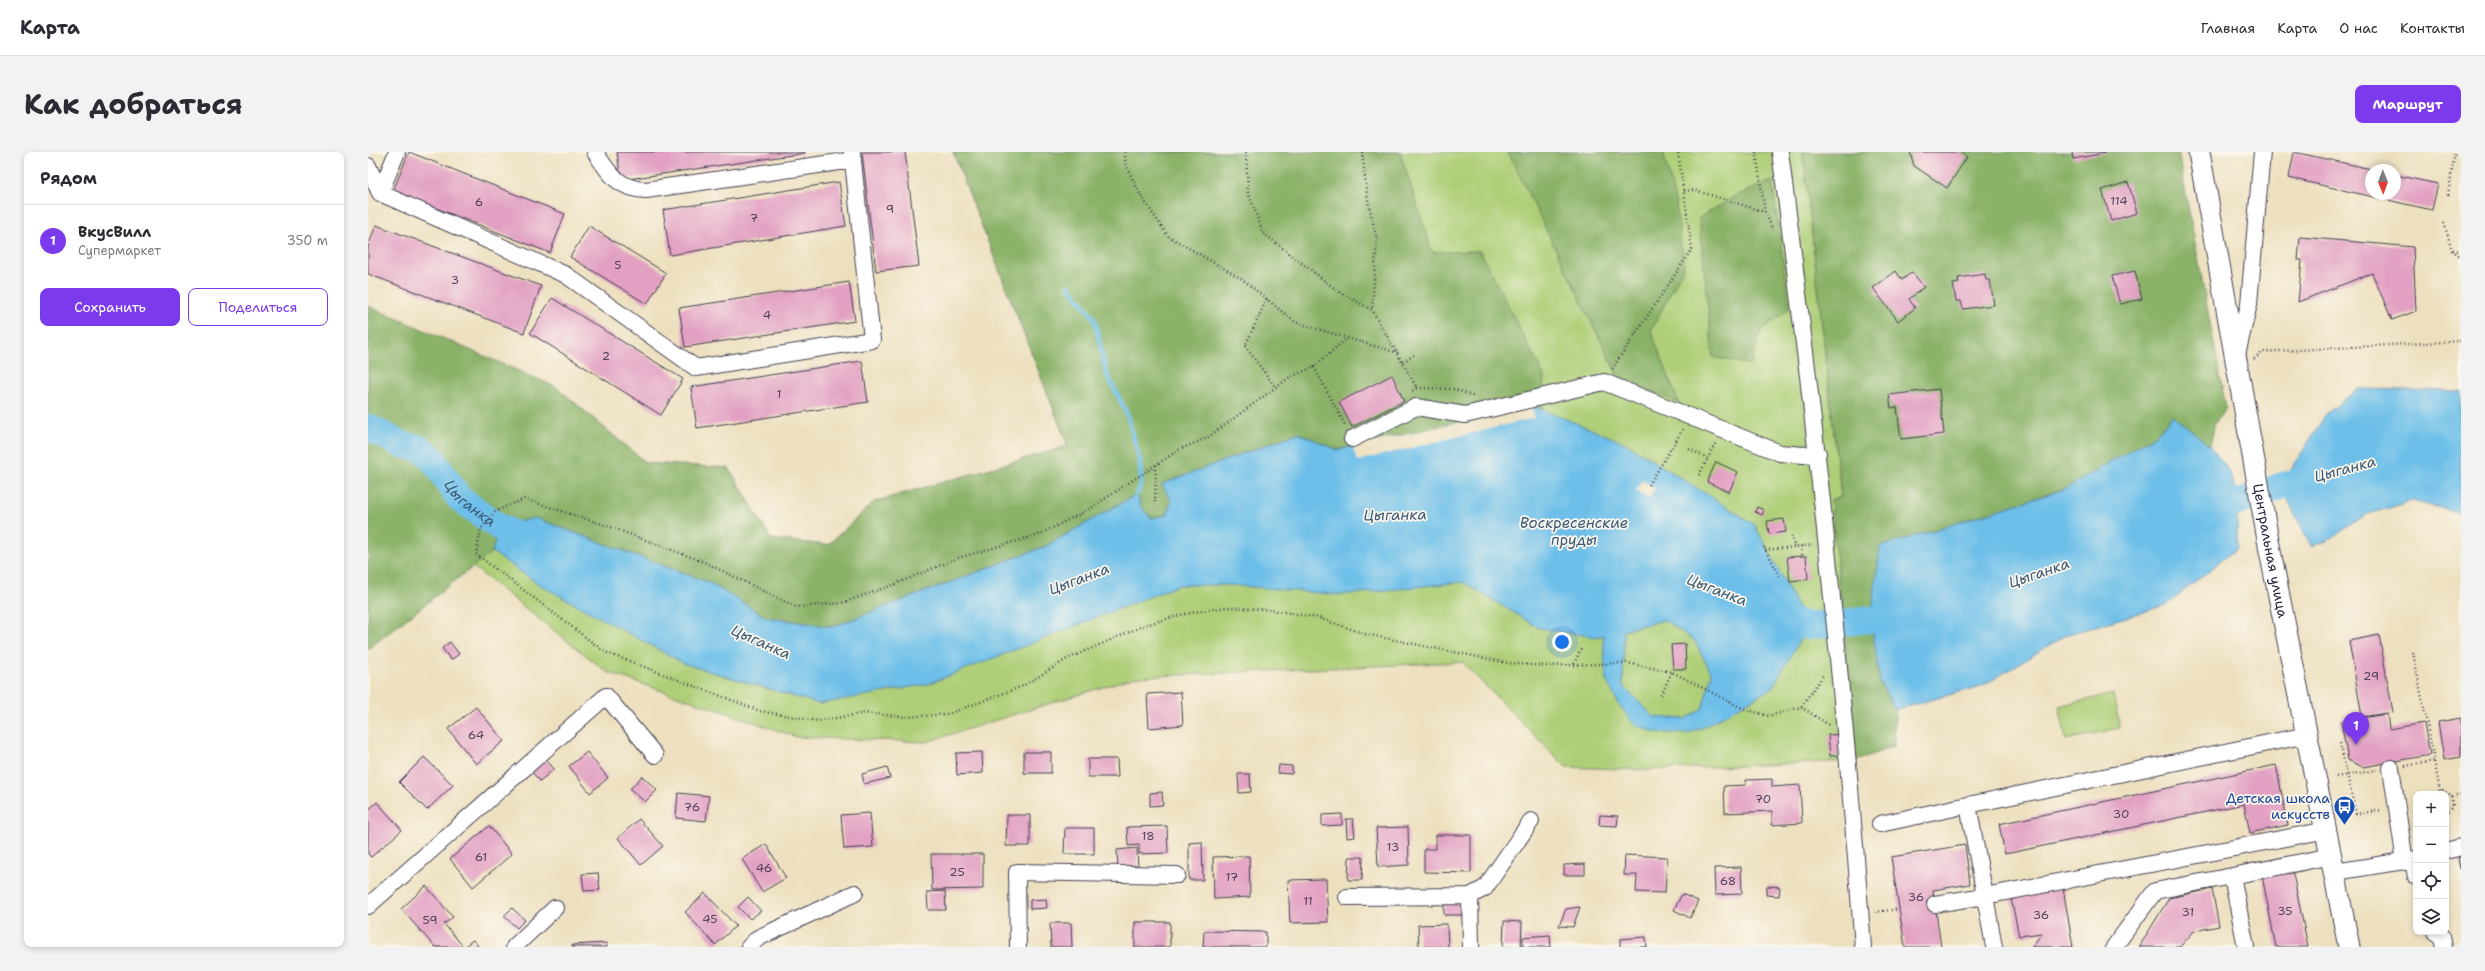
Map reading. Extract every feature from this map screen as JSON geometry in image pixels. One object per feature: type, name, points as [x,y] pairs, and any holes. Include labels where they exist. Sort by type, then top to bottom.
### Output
[{"type":"main road","name":"Центральная улица","points":[[2199,152],[2242,360],[2250,437],[2270,551],[2334,864],[2349,947]]},
{"type":"street","points":[[380,193],[397,152]]},
{"type":"street","points":[[368,166],[380,193],[566,275],[696,368],[872,340],[852,156],[646,190],[624,186],[615,180],[595,152]]},
{"type":"street","points":[[1780,152],[1818,453],[1848,762],[1863,947]]},
{"type":"street","points":[[2242,360],[2249,304],[2262,152]]},
{"type":"street","points":[[1352,439],[1416,408],[1465,415],[1604,382],[1780,453],[1802,455],[1818,453]]},
{"type":"street","points":[[368,906],[606,696],[655,755]]},
{"type":"street","points":[[1880,824],[2307,735]]},
{"type":"street","points":[[2114,947],[2154,891],[2232,876],[2334,864],[2411,860],[2397,807],[2391,768]]},
{"type":"street","points":[[1968,805],[1994,947]]},
{"type":"street","points":[[1348,897],[1470,896],[1485,888],[1531,821]]},
{"type":"street","points":[[1935,904],[1985,896],[2327,830]]},
{"type":"street","points":[[2449,850],[2461,847]]},
{"type":"street","points":[[1018,947],[1018,872],[1177,875]]},
{"type":"street","points":[[2232,876],[2246,947]]},
{"type":"street","points":[[749,947],[758,938],[855,894]]},
{"type":"street","points":[[1470,896],[1471,947]]},
{"type":"street","points":[[514,947],[555,908]]},
{"type":"street","points":[[2440,935],[2442,937],[2444,947]]},
{"type":"path","points":[[1125,152],[1125,164],[1141,196],[1168,236],[1242,279],[1295,322],[1398,353]]},
{"type":"path","points":[[1246,152],[1248,192],[1263,233],[1332,287],[1372,310],[1417,388]]},
{"type":"path","points":[[1362,152],[1368,201],[1377,240],[1372,310]]},
{"type":"path","points":[[1604,382],[1692,250],[1678,152]]},
{"type":"path","points":[[2448,195],[2455,152]]},
{"type":"path","points":[[1684,191],[1694,190],[1765,212]]},
{"type":"path","points":[[2444,223],[2452,250],[2461,257]]},
{"type":"path","points":[[2452,250],[2461,251]]},
{"type":"path","points":[[1267,299],[1245,346],[1276,388]]},
{"type":"path","points":[[1347,338],[1314,367],[1290,377],[1207,438],[1180,450],[1156,464],[1088,510],[1038,535],[958,558],[893,586],[842,603],[796,607],[704,562],[608,526],[524,499],[496,511],[481,529],[476,554],[605,652],[760,711],[818,721],[865,713],[906,717],[948,714],[1023,686],[1067,659],[1145,625],[1184,614],[1226,607],[1272,610],[1319,618],[1365,634],[1508,663],[1544,666],[1627,663],[1672,672],[1702,689],[1744,709]]},
{"type":"path","points":[[2242,360],[2264,352],[2461,341]]},
{"type":"path","points":[[1403,362],[1414,355]]},
{"type":"path","points":[[1314,367],[1352,439]]},
{"type":"path","points":[[1409,393],[1417,388],[1454,389],[1501,406]]},
{"type":"path","points":[[1649,484],[1691,417]]},
{"type":"path","points":[[1699,475],[1722,429]]},
{"type":"path","points":[[1689,449],[1708,458]]},
{"type":"path","points":[[1155,502],[1156,464]]},
{"type":"path","points":[[1791,536],[1796,547]]},
{"type":"path","points":[[1780,577],[1765,549],[1827,544]]},
{"type":"path","points":[[1801,546],[1802,556]]},
{"type":"path","points":[[1574,664],[1581,648]]},
{"type":"path","points":[[2413,652],[2440,791]]},
{"type":"path","points":[[1661,696],[1672,672]]},
{"type":"path","points":[[2340,743],[2356,814],[2397,807]]},
{"type":"path","points":[[2336,777],[2348,775]]},
{"type":"path","points":[[2449,794],[2452,796],[2453,806],[2449,809]]},
{"type":"path","points":[[2452,796],[2461,794]]},
{"type":"path","points":[[1860,914],[1900,909]]},
{"type":"green space","points":[[953,152],[1803,152],[1841,497],[1831,500],[1856,761],[1646,770],[1566,767],[1462,662],[1135,677],[926,742],[797,737],[607,672],[440,541],[556,387],[646,463],[729,468],[771,539],[828,545],[874,502],[1068,446]]},
{"type":"green space","points":[[953,152],[1400,152],[1432,252],[1480,251],[1544,376],[1542,409],[1531,405],[1338,450],[1298,433],[1163,484],[1171,501],[1167,515],[1152,518],[1141,507],[1137,494],[1046,546],[832,627],[766,617],[710,583],[535,518],[368,649],[368,306],[556,387],[646,463],[729,468],[771,539],[828,545],[874,502],[1068,446]]},
{"type":"green space","points":[[1508,152],[1663,152],[1676,204],[1684,267],[1651,331],[1679,403],[1619,378]]},
{"type":"green space","points":[[1803,152],[2178,152],[2226,408],[2215,423],[2210,446],[2173,415],[2156,435],[2065,489],[1880,547],[1880,682],[1895,710],[1894,746],[1856,761],[1831,500],[1841,497]]},
{"type":"green space","points":[[1772,181],[1790,308],[1761,330],[1751,365],[1713,357],[1699,218],[1737,195]]},
{"type":"green space","points":[[2113,694],[2120,728],[2066,740],[2059,706]]},
{"type":"water","points":[[2358,389],[2461,391],[2461,513],[2412,501],[2365,515],[2327,541],[2311,546],[2281,486],[2326,414]]},
{"type":"water","name":"Воскресенские пруды","points":[[1531,405],[1625,443],[1754,524],[1808,626],[1772,688],[1705,726],[1687,734],[1654,732],[1634,724],[1621,708],[1606,680],[1603,635],[1596,637],[1539,628],[1463,582],[1341,595],[1230,585],[1179,585],[928,684],[819,704],[685,664],[540,585],[492,552],[499,527],[535,518],[710,583],[766,617],[832,627],[1046,546],[1137,494],[1141,507],[1151,518],[1167,515],[1171,501],[1162,484],[1298,433],[1338,450]],"holes":[[[1664,620],[1694,640],[1712,674],[1702,709],[1685,719],[1654,717],[1623,686],[1624,630]]]},
{"type":"water","points":[[2173,415],[2218,455],[2229,472],[2234,488],[2237,520],[2237,548],[2166,605],[2066,635],[1984,685],[1895,710],[1880,682],[1871,620],[1880,547],[2065,489],[2156,435]]},
{"type":"pier","points":[[1531,405],[1534,418],[1357,461],[1353,447]]},
{"type":"pier","points":[[1642,480],[1655,488],[1649,498],[1636,490]]},
{"type":"building","points":[[409,152],[565,214],[550,253],[393,191]]},
{"type":"building","points":[[617,152],[805,152],[805,153],[621,180]]},
{"type":"building","points":[[862,152],[905,152],[919,266],[876,271]]},
{"type":"building","points":[[1910,152],[1960,152],[1967,157],[1947,188],[1914,166]]},
{"type":"building","points":[[2072,152],[2105,152],[2105,153],[2073,159]]},
{"type":"building","points":[[2294,152],[2365,168],[2365,195],[2289,178]]},
{"type":"building","points":[[2401,176],[2438,184],[2432,210],[2387,200],[2401,200]]},
{"type":"building","points":[[839,182],[846,226],[670,255],[663,210]]},
{"type":"building","points":[[2128,182],[2137,213],[2111,221],[2102,190]]},
{"type":"building","points":[[376,225],[541,286],[524,333],[368,274],[368,247]]},
{"type":"building","points":[[589,226],[666,273],[647,304],[570,257]]},
{"type":"building","points":[[2300,237],[2413,247],[2416,311],[2392,320],[2372,273],[2298,302],[2302,260],[2298,260]]},
{"type":"building","points":[[1896,271],[1902,280],[1912,272],[1924,287],[1909,299],[1915,308],[1898,321],[1873,288]]},
{"type":"building","points":[[2135,271],[2142,299],[2120,304],[2112,276]]},
{"type":"building","points":[[1985,274],[1986,280],[1990,280],[1994,305],[1963,309],[1961,301],[1956,301],[1953,284],[1959,283],[1958,278]]},
{"type":"building","points":[[849,282],[855,321],[685,347],[679,308]]},
{"type":"building","points":[[552,298],[683,379],[661,415],[530,333]]},
{"type":"building","points":[[862,361],[868,402],[697,428],[691,387]]},
{"type":"building","points":[[1392,375],[1404,401],[1352,427],[1339,402]]},
{"type":"building","points":[[1939,389],[1944,434],[1901,439],[1897,407],[1891,408],[1889,395]]},
{"type":"building","points":[[1716,462],[1738,472],[1729,492],[1707,482]]},
{"type":"building","points":[[1757,507],[1764,510],[1762,515],[1755,512]]},
{"type":"building","points":[[1784,519],[1786,532],[1769,534],[1767,521]]},
{"type":"building","points":[[1806,556],[1808,579],[1790,581],[1787,557]]},
{"type":"building","points":[[2379,635],[2393,712],[2362,717],[2349,641]]},
{"type":"building","points":[[450,642],[459,654],[451,660],[442,648]]},
{"type":"building","points":[[1685,644],[1686,669],[1673,669],[1671,645]]},
{"type":"building","points":[[1181,692],[1183,725],[1149,728],[1147,694]]},
{"type":"building","points":[[476,707],[504,741],[476,764],[448,729]]},
{"type":"building","points":[[2387,714],[2389,729],[2424,723],[2430,755],[2363,767],[2348,760],[2341,721]]},
{"type":"building","points":[[2461,718],[2461,757],[2444,760],[2438,722]]},
{"type":"building","points":[[1842,734],[1844,755],[1830,756],[1828,735]]},
{"type":"building","points":[[587,752],[608,778],[590,793],[569,766]]},
{"type":"building","points":[[982,752],[983,773],[957,775],[956,753]]},
{"type":"building","points":[[1024,752],[1051,752],[1051,773],[1024,773]]},
{"type":"building","points":[[424,757],[453,785],[427,810],[399,782]]},
{"type":"building","points":[[545,758],[554,769],[540,781],[530,770]]},
{"type":"building","points":[[1088,759],[1117,759],[1118,777],[1088,777]]},
{"type":"building","points":[[1279,765],[1292,766],[1292,774],[1278,773]]},
{"type":"building","points":[[2276,765],[2288,825],[2250,833],[2244,804],[2005,854],[1999,824]]},
{"type":"building","points":[[887,767],[890,778],[864,784],[862,774]]},
{"type":"building","points":[[1238,774],[1250,774],[1251,792],[1239,793]]},
{"type":"building","points":[[642,776],[657,790],[645,802],[630,789]]},
{"type":"building","points":[[1772,779],[1772,787],[1800,785],[1802,823],[1772,825],[1772,811],[1725,813],[1724,786],[1746,785],[1746,780]]},
{"type":"building","points":[[1162,792],[1163,805],[1150,806],[1150,793]]},
{"type":"building","points":[[678,793],[709,796],[706,821],[676,818]]},
{"type":"building","points":[[377,802],[402,830],[371,857],[368,854],[368,810]]},
{"type":"building","points":[[870,813],[873,847],[844,849],[841,815]]},
{"type":"building","points":[[1342,814],[1342,825],[1322,826],[1322,815]]},
{"type":"building","points":[[1007,815],[1030,815],[1030,846],[1006,846]]},
{"type":"building","points":[[1600,815],[1618,816],[1617,826],[1599,825]]},
{"type":"building","points":[[639,819],[663,846],[641,865],[618,838]]},
{"type":"building","points":[[1346,819],[1353,819],[1355,837],[1347,838]]},
{"type":"building","points":[[489,826],[512,854],[473,887],[450,859]]},
{"type":"building","points":[[1167,826],[1168,853],[1139,854],[1139,845],[1128,846],[1127,827]]},
{"type":"building","points":[[1408,827],[1409,865],[1378,867],[1376,828]]},
{"type":"building","points":[[1065,828],[1094,828],[1094,854],[1064,854]]},
{"type":"building","points":[[1436,835],[1471,835],[1471,873],[1424,872],[1424,849],[1436,849]]},
{"type":"building","points":[[1202,842],[1203,880],[1189,880],[1189,843]]},
{"type":"building","points":[[766,844],[786,878],[762,892],[742,859]]},
{"type":"building","points":[[1965,845],[1970,884],[1933,890],[1941,947],[1905,947],[1891,857]]},
{"type":"building","points":[[1137,848],[1138,868],[1118,870],[1117,850]]},
{"type":"building","points":[[931,854],[983,854],[983,889],[932,890]]},
{"type":"building","points":[[1625,855],[1667,857],[1665,893],[1636,892],[1637,875],[1624,875]]},
{"type":"building","points":[[1249,856],[1250,897],[1214,899],[1213,857]]},
{"type":"building","points":[[1349,857],[1363,857],[1362,880],[1348,880]]},
{"type":"building","points":[[2461,857],[2461,868],[2460,869],[2458,858]]},
{"type":"building","points":[[1585,864],[1585,875],[1564,875],[1564,865]]},
{"type":"building","points":[[1741,867],[1742,894],[1715,895],[1714,868]]},
{"type":"building","points":[[2292,869],[2308,947],[2276,947],[2262,876]]},
{"type":"building","points":[[598,873],[600,890],[584,891],[582,874]]},
{"type":"building","points":[[1326,879],[1328,922],[1290,923],[1288,880]]},
{"type":"building","points":[[426,886],[453,917],[444,924],[462,945],[460,947],[435,947],[401,909]]},
{"type":"building","points":[[1767,886],[1780,887],[1779,896],[1766,895]]},
{"type":"building","points":[[2063,888],[2073,947],[2032,947],[2042,933],[2019,936],[2011,898]]},
{"type":"building","points":[[2212,889],[2219,926],[2194,931],[2180,947],[2139,947],[2169,898]]},
{"type":"building","points":[[945,891],[946,910],[928,910],[927,892]]},
{"type":"building","points":[[705,893],[736,926],[715,945],[685,912]]},
{"type":"building","points":[[1682,894],[1698,901],[1690,918],[1674,910]]},
{"type":"building","points":[[748,897],[761,911],[750,919],[738,907]]},
{"type":"building","points":[[1046,899],[1047,908],[1030,909],[1030,900]]},
{"type":"building","points":[[1444,902],[1463,902],[1463,915],[1444,915]]},
{"type":"building","points":[[1580,907],[1573,927],[1559,926],[1566,909]]},
{"type":"building","points":[[512,908],[525,920],[517,928],[504,916]]},
{"type":"building","points":[[1504,921],[1522,922],[1521,947],[1503,947]]},
{"type":"building","points":[[1135,922],[1170,922],[1170,947],[1135,947]]},
{"type":"building","points":[[1050,923],[1071,923],[1072,947],[1051,947]]},
{"type":"building","points":[[1447,924],[1448,947],[1419,947],[1418,925]]},
{"type":"building","points":[[1204,931],[1266,932],[1266,947],[1203,947]]},
{"type":"building","points":[[1550,935],[1551,947],[1523,947],[1523,937]]},
{"type":"building","points":[[1646,937],[1647,947],[1620,947],[1620,939]]},
{"type":"building","points":[[473,940],[479,947],[465,946]]},
{"type":"building","points":[[607,943],[607,947],[572,947],[572,945]]},
{"type":"waterway","points":[[1068,285],[1094,318],[1106,372],[1127,414],[1140,461],[1141,484],[1137,494]]},
{"type":"waterway","name":"Цыганка","points":[[368,427],[403,445],[420,448],[432,458],[459,498],[499,527],[533,542]]},
{"type":"waterway","name":"Цыганка","points":[[2201,517],[2281,486],[2317,476]]},
{"type":"waterway","name":"Цыганка","points":[[1774,613],[1808,626],[1907,616]]},
{"type":"place","name":"ВкусВилл","points":[[2356,745]]},
{"type":"place","name":"Детская школа искусств","points":[[2345,826]]}]
